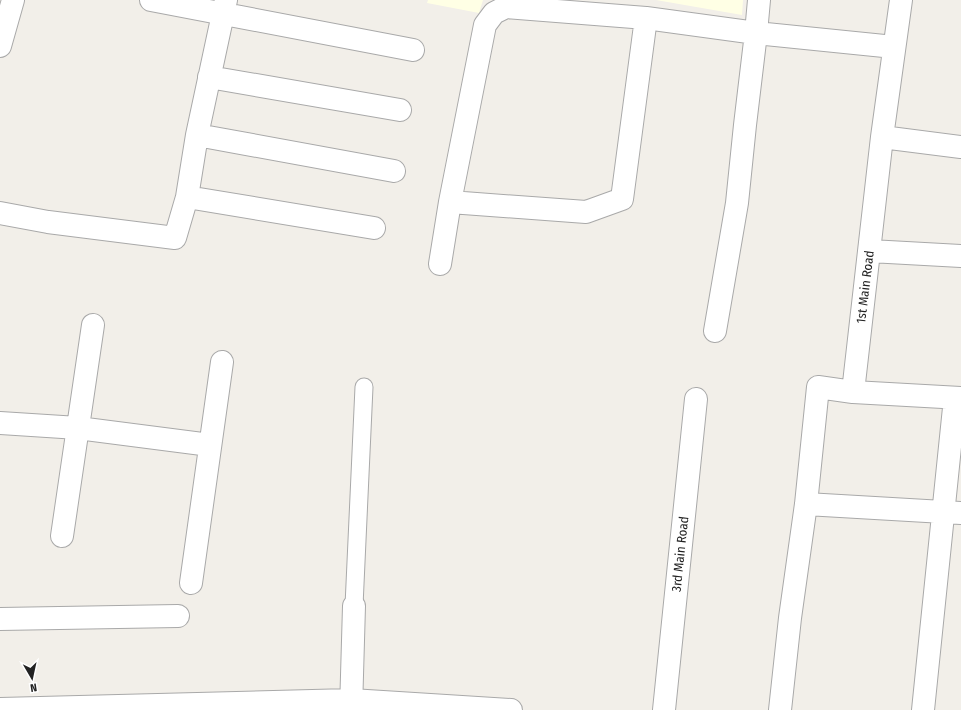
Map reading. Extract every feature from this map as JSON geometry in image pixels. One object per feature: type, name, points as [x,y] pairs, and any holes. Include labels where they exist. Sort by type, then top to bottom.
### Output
[{"type":"street","points":[[0,46],[13,0]]},
{"type":"street","points":[[151,0],[225,7],[412,50]]},
{"type":"street","points":[[715,331],[737,203],[759,0]]},
{"type":"street","name":"1st Main Road","points":[[852,392],[870,251],[882,136],[901,0]]},
{"type":"street","points":[[0,213],[48,222],[175,238],[187,197],[197,135],[225,7]]},
{"type":"street","points":[[440,264],[450,202],[485,25],[494,12],[506,7],[646,18],[756,33],[894,47]]},
{"type":"street","points":[[450,202],[586,212],[622,199],[646,18]]},
{"type":"street","points":[[209,77],[400,110]]},
{"type":"street","points":[[197,135],[394,171]]},
{"type":"street","points":[[882,136],[961,147]]},
{"type":"street","points":[[187,197],[374,228]]},
{"type":"street","points":[[870,251],[961,256]]},
{"type":"street","points":[[62,536],[93,325]]},
{"type":"street","points":[[191,583],[222,362]]},
{"type":"street","points":[[780,710],[790,618],[806,504],[818,387],[852,392],[958,398],[952,512],[923,710]]},
{"type":"street","name":"3rd Main Road","points":[[664,710],[696,399]]},
{"type":"street","points":[[0,423],[78,428],[210,445]]},
{"type":"street","points":[[806,504],[952,512]]},
{"type":"street","points":[[351,705],[354,606]]},
{"type":"street","points":[[0,619],[178,616]]},
{"type":"street","points":[[0,709],[351,705],[511,710]]},
{"type":"lane","points":[[354,606],[364,387]]},
{"type":"shaded area","points":[[428,0],[483,0],[479,13],[427,3]]},
{"type":"shaded area","points":[[656,0],[743,0],[742,15]]}]
